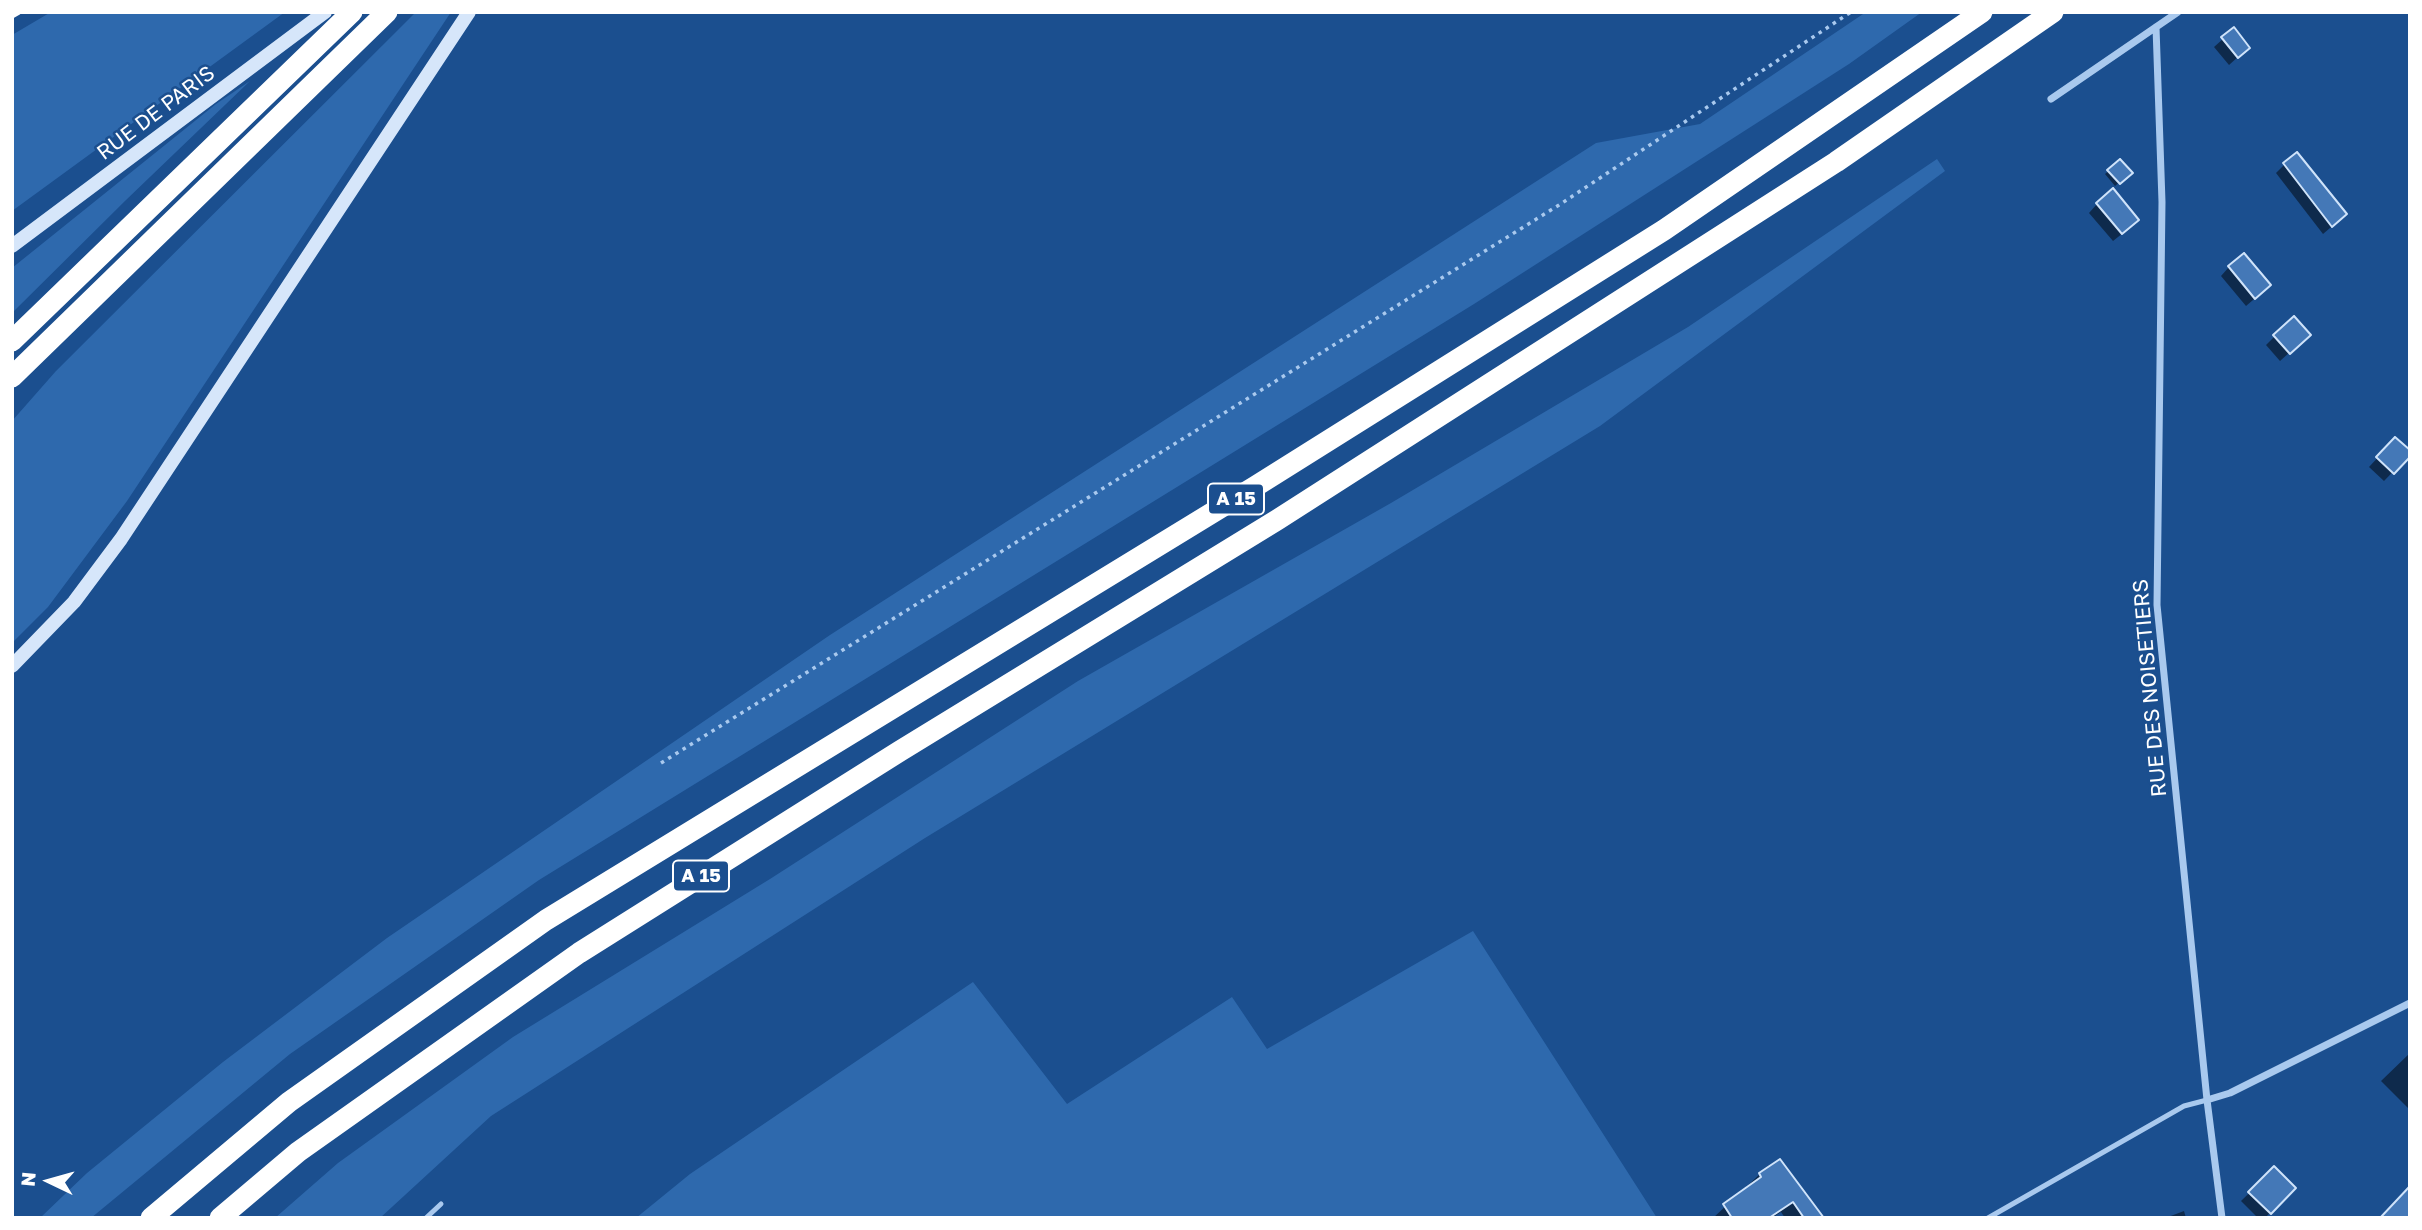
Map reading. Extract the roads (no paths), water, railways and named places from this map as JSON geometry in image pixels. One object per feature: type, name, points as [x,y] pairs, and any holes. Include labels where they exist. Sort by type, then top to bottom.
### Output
[{"type":"highway","points":[[12,341],[352,12]]},
{"type":"highway","points":[[12,377],[387,12]]},
{"type":"highway","name":"A 15","points":[[151,1218],[289,1102],[546,920],[1256,486],[1653,238],[1982,12]]},
{"type":"highway","name":"A 15","points":[[219,1218],[298,1152],[579,953],[900,751],[1289,513],[1836,162],[2053,12]]},
{"type":"main road","name":"RUE DE PARIS","points":[[12,246],[325,12]]},
{"type":"main road","points":[[12,666],[74,602],[121,539],[469,12]]},
{"type":"street","points":[[2051,99],[2178,12]]},
{"type":"street","name":"RUE DES NOISETIERS","points":[[2156,27],[2162,202],[2157,605],[2207,1100],[2222,1218]]},
{"type":"street","points":[[2207,1100],[2230,1093],[2410,1003]]},
{"type":"lane","points":[[1988,1218],[2184,1106],[2207,1100]]},
{"type":"lane","points":[[426,1218],[441,1203]]},
{"type":"railway","points":[[12,16],[19,12]]}]
